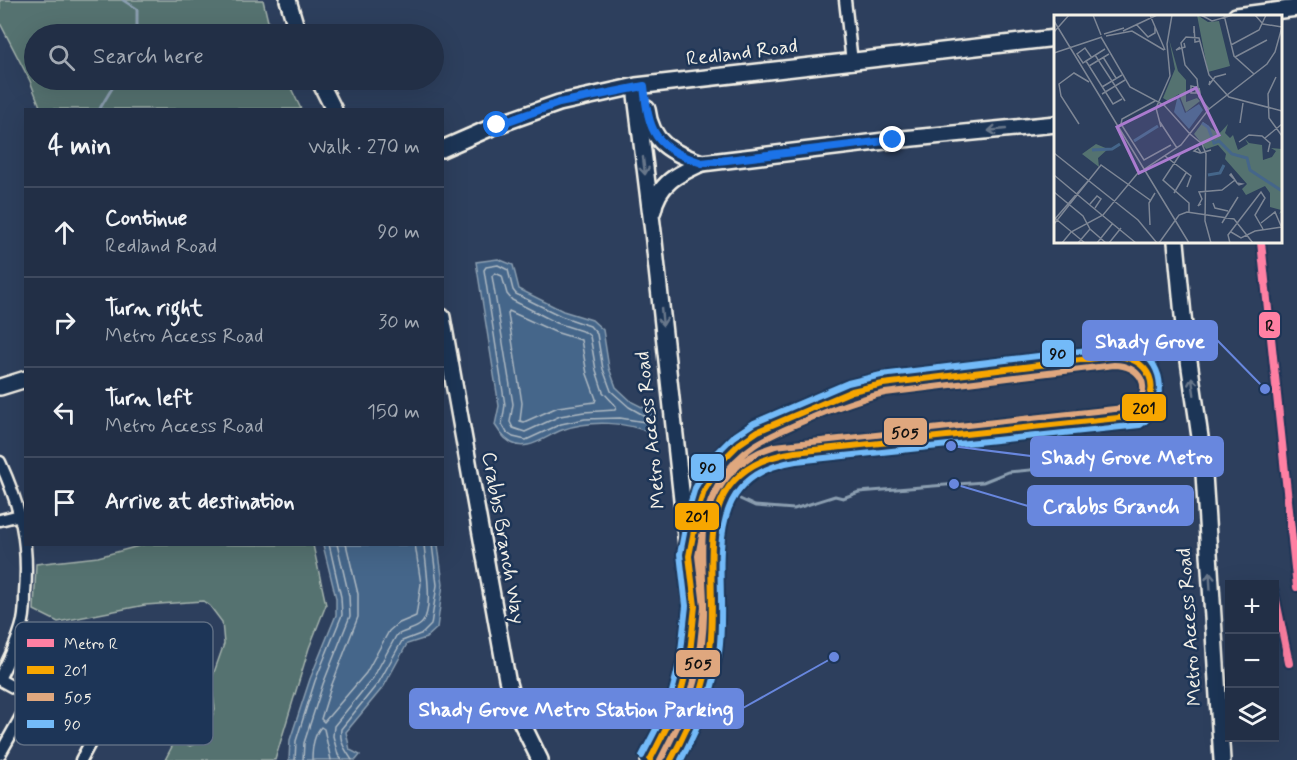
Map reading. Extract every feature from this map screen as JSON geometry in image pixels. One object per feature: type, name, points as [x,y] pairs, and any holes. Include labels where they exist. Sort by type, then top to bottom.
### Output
[{"type":"highway","points":[[671,760],[686,735],[699,701],[712,644],[714,611],[710,553],[713,523],[726,494],[742,472]]},
{"type":"highway","points":[[688,556],[698,510],[704,491],[713,476]]},
{"type":"highway","name":"Metro Access Road","points":[[650,760],[677,707],[689,662],[695,606],[688,556]]},
{"type":"main road","points":[[288,0],[295,24]]},
{"type":"main road","points":[[1247,15],[1297,8]]},
{"type":"main road","name":"Redland Road","points":[[444,148],[497,125],[559,103],[640,86],[1054,38]]},
{"type":"main road","points":[[640,86],[650,126],[655,136],[680,156],[702,163]]},
{"type":"main road","name":"Metro Access Road","points":[[640,86],[651,220],[688,556]]},
{"type":"main road","points":[[323,90],[333,108]]},
{"type":"main road","points":[[651,220],[654,203],[665,184],[674,176],[702,163],[893,140],[1054,124]]},
{"type":"main road","name":"Metro Access Road","points":[[1176,243],[1184,326],[1203,458],[1222,760]]},
{"type":"main road","name":"Crabbs Branch Way","points":[[444,328],[507,679],[515,709],[540,760]]},
{"type":"main road","points":[[0,387],[24,380]]},
{"type":"street","points":[[845,0],[852,62]]},
{"type":"street","points":[[0,462],[16,497],[24,543]]},
{"type":"street","points":[[0,520],[20,515]]},
{"type":"street","points":[[23,622],[27,564],[24,546]]},
{"type":"street","points":[[15,646],[0,678],[15,687]]},
{"type":"street","points":[[0,754],[15,727]]},
{"type":"street","points":[[81,760],[89,745]]},
{"type":"green space","points":[[0,0],[263,0],[269,24],[24,24],[24,69],[0,23]]},
{"type":"green space","points":[[34,90],[292,90],[301,108],[41,108]]},
{"type":"green space","points":[[139,546],[313,546],[326,605],[309,648],[275,760],[165,760],[173,745],[213,745],[215,709],[213,675],[224,644],[222,622],[210,606],[203,601],[145,605],[58,622],[34,610],[36,564],[98,557]]},
{"type":"water","points":[[498,259],[513,265],[519,289],[563,311],[592,320],[603,330],[609,368],[616,387],[632,402],[652,412],[652,434],[631,426],[596,423],[573,427],[522,446],[512,444],[501,434],[495,425],[499,406],[476,262]]},
{"type":"water","points":[[323,546],[438,546],[443,584],[437,628],[426,638],[407,644],[384,686],[346,732],[350,750],[360,755],[356,760],[289,760],[290,740],[310,679],[336,615],[336,598]]},
{"type":"waterway","points":[[123,0],[137,9],[137,24]]},
{"type":"waterway","points":[[100,108],[111,90]]},
{"type":"waterway","points":[[740,499],[755,506],[794,509],[835,496],[843,498],[859,492],[983,482],[1008,472],[1056,465],[1113,465],[1140,459],[1169,460]]},
{"type":"metro line","name":"R","points":[[1261,243],[1297,587]]},
{"type":"metro line","name":"R","points":[[1279,615],[1289,663]]},
{"type":"transit line","name":"90","points":[[642,756],[669,704],[680,660],[686,606],[680,554],[689,508],[695,488],[716,454],[733,437],[754,423],[848,383],[881,375],[1113,347],[1134,349],[1147,357],[1158,376],[1159,397],[1149,417],[1140,425],[796,461],[763,471],[741,487],[728,509],[722,535],[721,624],[717,667],[705,708],[681,760]]},
{"type":"transit line","name":"201","points":[[650,760],[677,707],[689,662],[695,606],[689,556],[698,510],[704,491],[724,459],[739,444],[758,431],[852,391],[883,384],[1113,356],[1126,358],[1144,368],[1149,376],[1150,396],[1146,406],[1137,416],[795,452],[759,462],[735,479],[721,501],[714,527],[711,556],[712,619],[705,678],[691,720],[671,760]]},
{"type":"transit line","name":"505","points":[[1114,365],[1131,369],[1141,379],[1143,392],[1133,407],[775,446],[750,457],[731,473],[716,493],[706,518],[708,508],[721,480],[738,458],[758,443],[781,431],[835,408],[885,393],[1114,365]]},
{"type":"transit line","name":"505","points":[[703,531],[698,556],[704,607],[698,664],[686,707],[698,668],[702,641],[704,614],[704,601],[702,558],[703,531]]},
{"type":"transit line","name":"505","points":[[660,760],[683,715],[663,756]]},
{"type":"place","name":"Shady Grove","points":[[1265,389]]},
{"type":"place","name":"Shady Grove Metro","points":[[951,446]]},
{"type":"place","name":"Crabbs Branch","points":[[954,484]]},
{"type":"place","name":"Shady Grove Metro Station Parking","points":[[834,657]]},
{"type":"route","points":[[497,125],[559,103],[644,86],[650,126],[655,136],[680,156],[702,163],[893,140]]}]
